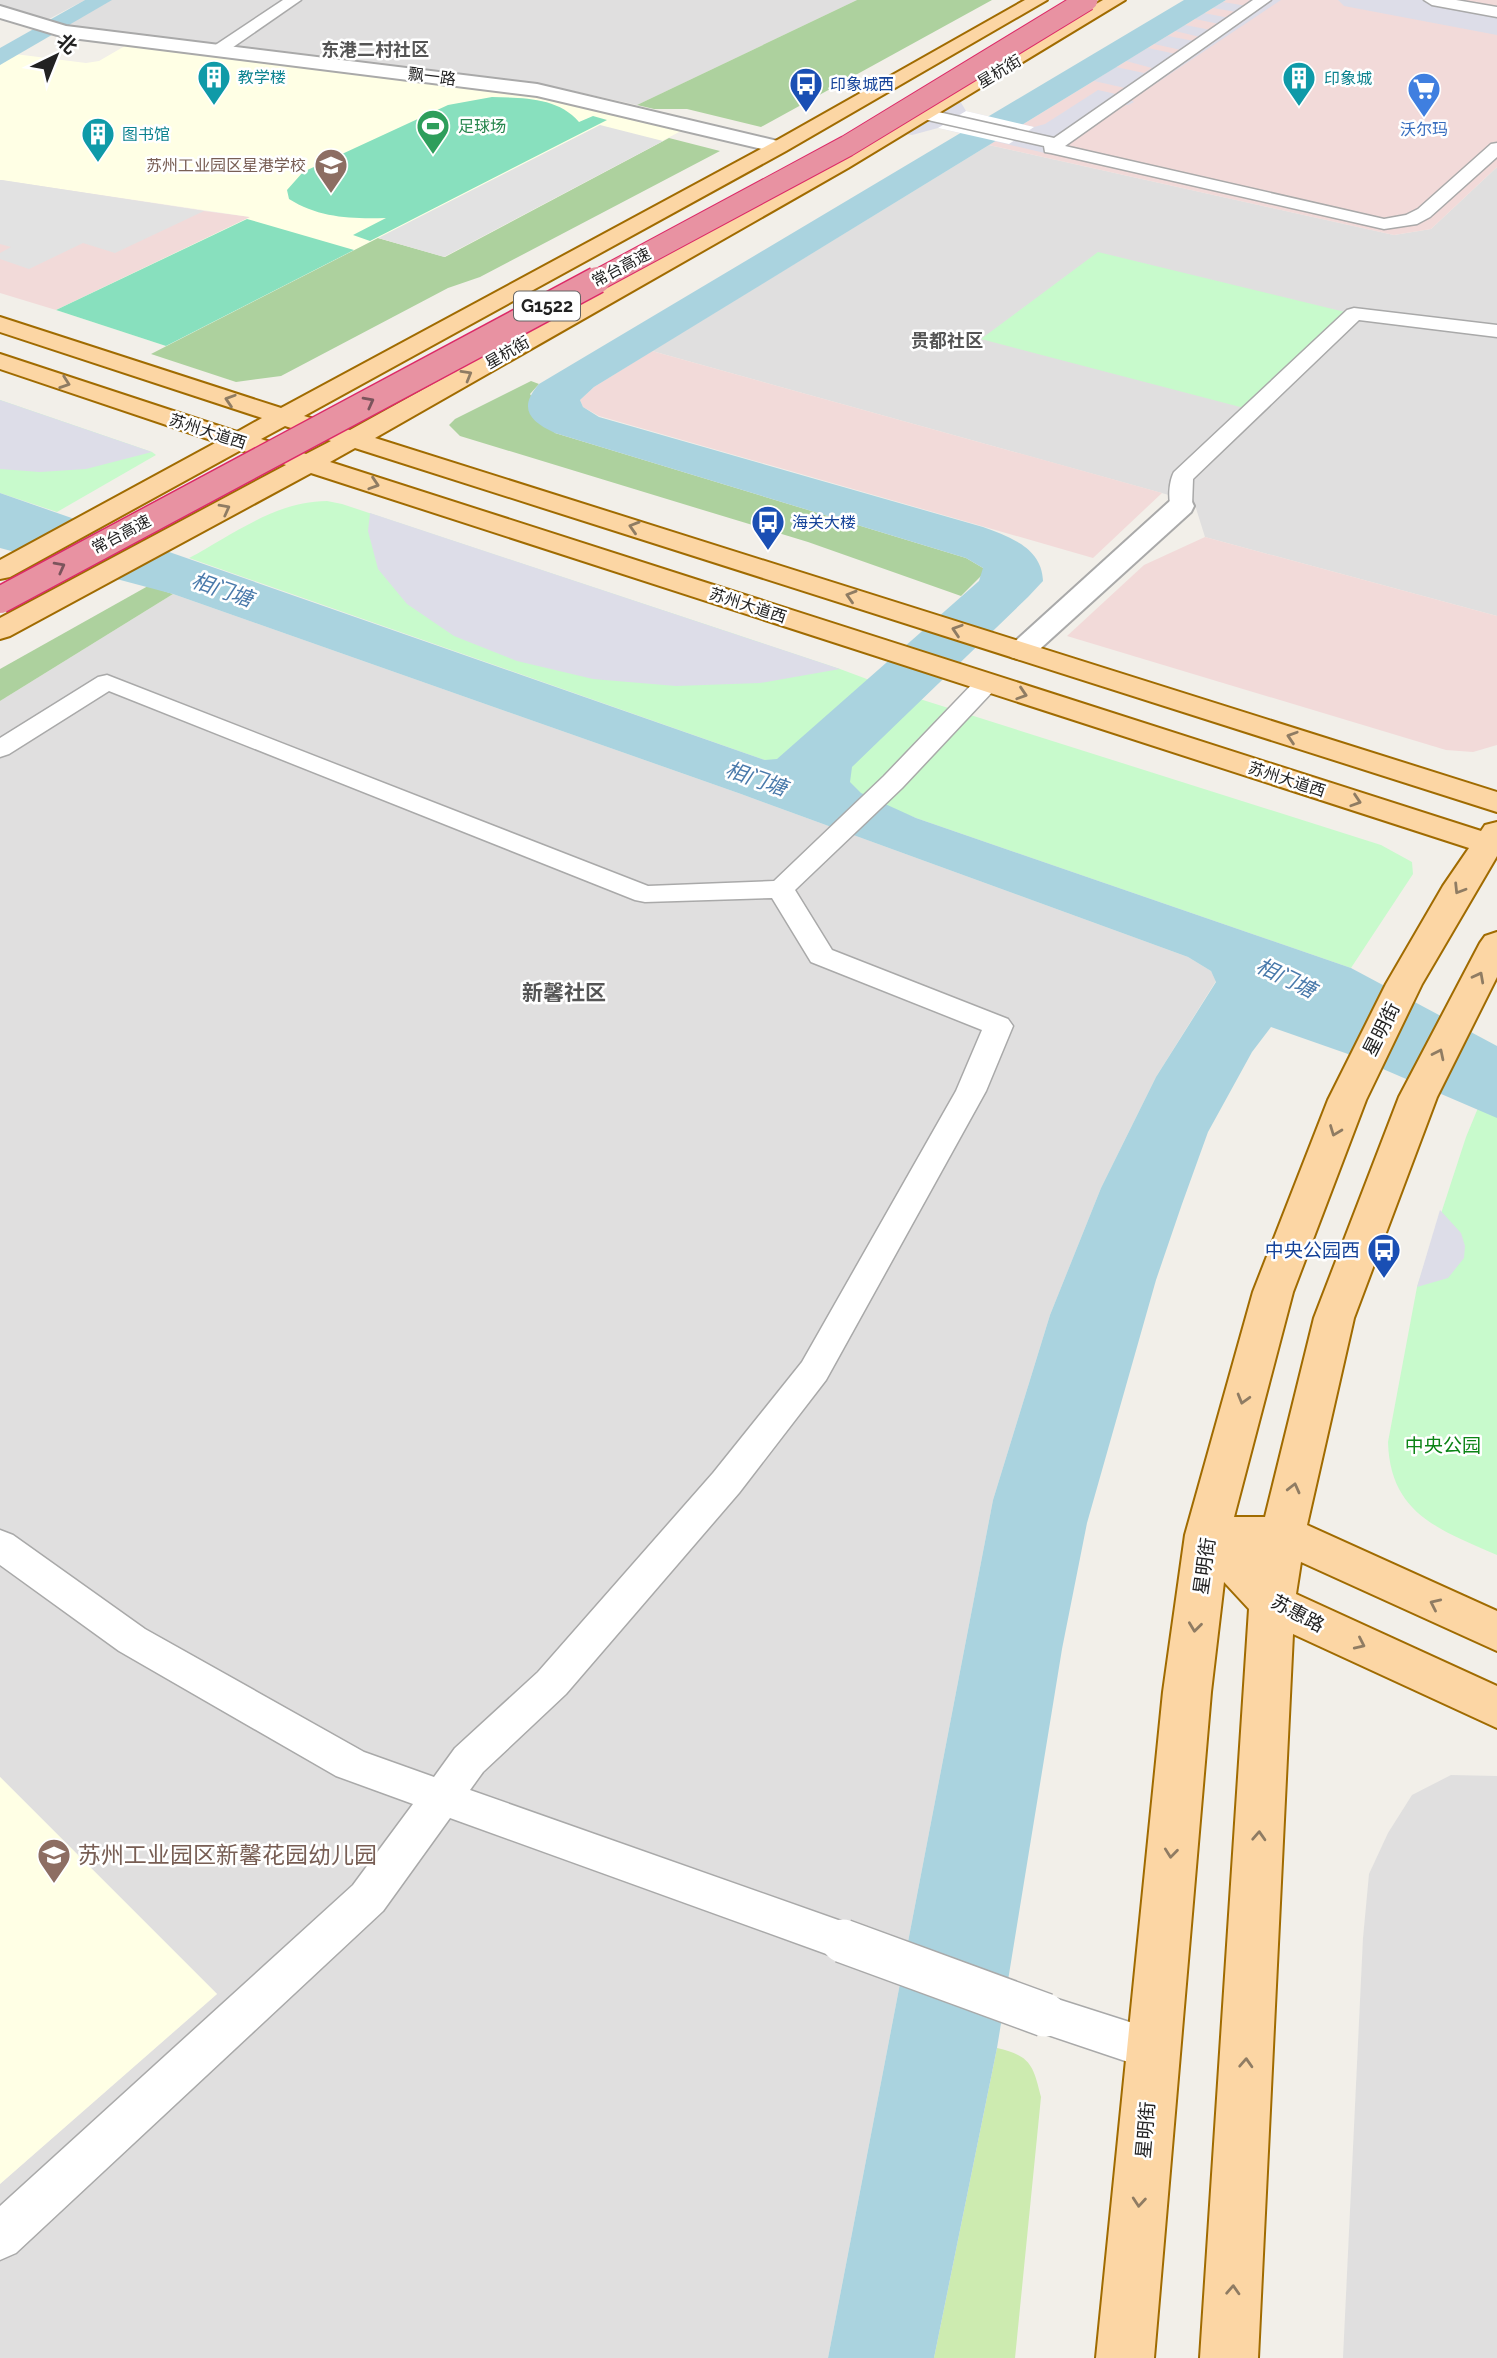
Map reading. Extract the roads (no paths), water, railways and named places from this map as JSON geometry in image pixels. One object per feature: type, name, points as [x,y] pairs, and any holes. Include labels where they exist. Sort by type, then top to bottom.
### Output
[{"type":"highway","name":"常台高速","points":[[8,567],[819,139],[1053,0]]},
{"type":"highway","name":"常台高速","points":[[0,600],[847,146],[1087,0]]},
{"type":"main road","points":[[8,567],[779,147],[1038,0]]},
{"type":"main road","name":"星杭街","points":[[0,630],[354,439],[925,114],[1116,0]]},
{"type":"main road","name":"苏州大道西","points":[[0,324],[283,417],[1497,802]]},
{"type":"main road","name":"苏州大道西","points":[[0,361],[890,652],[1494,840]]},
{"type":"main road","name":"星明街","points":[[1125,2358],[1187,1692],[1208,1535],[1273,1292],[1362,1068],[1404,984],[1494,840]]},
{"type":"main road","points":[[1229,2358],[1272,1603],[1283,1534],[1334,1318],[1418,1097],[1497,943]]},
{"type":"main road","points":[[1208,1535],[1283,1534],[1497,1632]]},
{"type":"main road","name":"苏惠路","points":[[1208,1535],[1272,1603],[1497,1708]]},
{"type":"street","points":[[220,49],[293,0]]},
{"type":"street","points":[[1263,0],[1051,148],[1384,224],[1404,222],[1424,213],[1497,148]]},
{"type":"street","points":[[1432,0],[1497,12]]},
{"type":"street","name":"飘一路","points":[[0,12],[64,31],[537,90],[619,107],[779,147]]},
{"type":"street","points":[[925,114],[1054,144]]},
{"type":"street","points":[[1009,647],[1181,506],[1182,477],[1354,314],[1497,331]]},
{"type":"street","points":[[0,749],[107,682],[645,894],[781,889],[893,782],[987,682]]},
{"type":"street","points":[[0,2237],[368,1898],[440,1795],[469,1760],[552,1683],[726,1483],[814,1371],[971,1091],[998,1026],[821,956],[781,889]]},
{"type":"street","points":[[0,1545],[132,1640],[350,1764],[1045,2015],[1152,2049]]},
{"type":"water","points":[[85,0],[112,0],[0,65],[0,48]]},
{"type":"water","name":"相门塘","points":[[1184,0],[1226,0],[594,387],[580,400],[583,407],[599,417],[983,527],[1023,545],[1037,560],[1043,581],[852,767],[850,782],[861,793],[916,818],[1351,968],[1497,1046],[1497,1118],[1348,1054],[1271,1027],[1252,1052],[1208,1132],[1156,1280],[1087,1523],[1062,1649],[997,2048],[934,2358],[828,2358],[993,1500],[1050,1315],[1101,1188],[1156,1077],[1216,982],[1211,971],[1188,957],[741,794],[173,594],[0,548],[0,493],[765,760],[777,759],[979,581],[983,568],[966,558],[555,433],[533,419],[529,413],[529,400],[539,384]]},
{"type":"place","name":"教学楼","points":[[214,107]]},
{"type":"place","name":"印象城","points":[[1299,108]]},
{"type":"place","name":"印象城西","points":[[806,114]]},
{"type":"place","name":"沃尔玛","points":[[1424,119]]},
{"type":"place","name":"足球场","points":[[433,156]]},
{"type":"place","name":"图书馆","points":[[98,164]]},
{"type":"place","name":"苏州工业园区星港学校","points":[[331,195]]},
{"type":"place","name":"海关大楼","points":[[768,552]]},
{"type":"place","name":"中央公园西","points":[[1384,1280]]},
{"type":"place","name":"苏州工业园区新馨花园幼儿园","points":[[54,1885]]},
{"type":"district","name":"东港二村社区","points":[[375,50]]},
{"type":"district","name":"贵都社区","points":[[947,341]]},
{"type":"district","name":"新馨社区","points":[[564,993]]},
{"type":"park label","name":"中央公园","points":[[1443,1445]]}]
